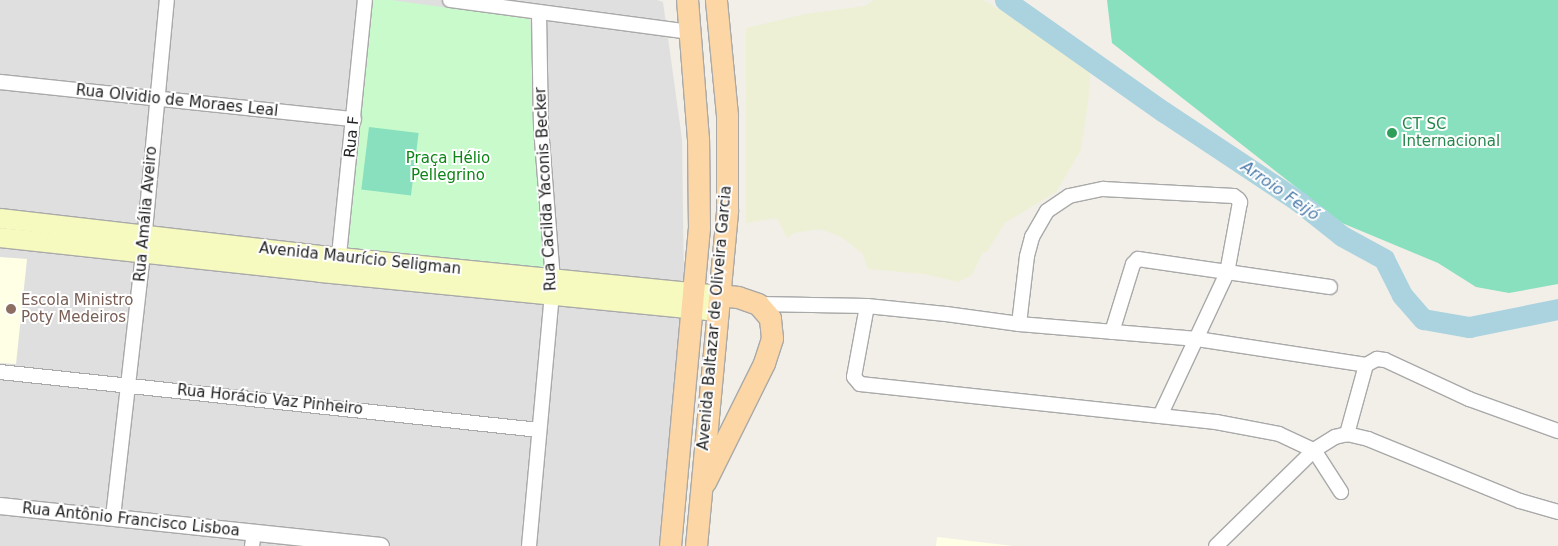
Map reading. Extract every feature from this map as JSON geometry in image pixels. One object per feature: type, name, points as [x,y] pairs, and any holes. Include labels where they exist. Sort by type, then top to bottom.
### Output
[{"type":"main road","name":"Avenida Baltazar de Oliveira Garcia","points":[[696,546],[699,494],[727,208],[728,115],[717,4]]},
{"type":"main road","name":"Avenida Baltazar de Oliveira Garcia","points":[[670,546],[699,228],[698,139],[688,16]]},
{"type":"main road","name":"Avenida Maurício Seligman","points":[[0,218],[144,243],[338,266],[719,303]]},
{"type":"main road","name":"Avenida Maurício Seligman","points":[[0,237],[144,243]]},
{"type":"main road","points":[[699,494],[769,350],[772,327],[770,318],[758,304],[738,296],[719,303]]},
{"type":"street","name":"Rua Amália Aveiro","points":[[113,517],[144,243],[156,99],[167,0]]},
{"type":"street","name":"Rua F","points":[[338,266],[365,0]]},
{"type":"street","points":[[450,0],[539,12],[688,16]]},
{"type":"street","name":"Rua Cacilda Yaconis Becker","points":[[529,546],[553,288],[541,127],[539,12]]},
{"type":"street","name":"Rua Olvidio de Moraes Leal","points":[[0,82],[354,119]]},
{"type":"street","points":[[1019,324],[1027,256],[1032,237],[1047,211],[1069,196],[1103,189],[1234,196],[1240,202],[1227,272],[1160,416]]},
{"type":"street","points":[[1112,332],[1134,261],[1138,259],[1330,287]]},
{"type":"street","points":[[758,304],[867,306],[1019,324],[1197,339],[1366,365],[1377,359],[1385,360],[1469,399],[1558,431]]},
{"type":"street","points":[[867,306],[854,377],[860,384],[1216,422],[1279,434],[1314,450],[1341,492]]},
{"type":"street","points":[[1347,434],[1366,365]]},
{"type":"street","name":"Rua Horácio Vaz Pinheiro","points":[[0,372],[540,430]]},
{"type":"street","points":[[1216,546],[1314,450],[1335,437],[1347,434],[1368,438],[1520,501],[1558,512]]},
{"type":"street","name":"Rua Antônio Francisco Lisboa","points":[[0,506],[113,517],[253,540],[381,546]]},
{"type":"shaded area","points":[[0,0],[657,0],[663,2],[682,139],[684,282],[660,546],[0,546]]},
{"type":"shaded area","points":[[874,0],[983,0],[1091,63],[1089,96],[1081,150],[1056,192],[1005,223],[987,252],[983,252],[972,275],[958,282],[924,274],[868,269],[862,253],[841,237],[820,229],[794,233],[787,238],[777,218],[746,223],[746,28],[805,14],[864,6]]},
{"type":"shaded area","name":"Escola Ministro Poty Medeiros","points":[[0,257],[27,259],[16,364],[0,363]]},
{"type":"shaded area","points":[[937,537],[1013,546],[936,546]]},
{"type":"green space","name":"Praça Hélio Pellegrino","points":[[373,0],[391,0],[530,19],[546,269],[348,250]]},
{"type":"green space","name":"CT SC Internacional","points":[[1107,0],[1558,0],[1558,284],[1509,293],[1476,287],[1438,263],[1342,223],[1112,43]]},
{"type":"green space","points":[[369,127],[419,133],[411,196],[361,190]]},
{"type":"waterway","name":"Arroio Feijó","points":[[1005,0],[1164,112],[1298,201],[1342,236],[1384,259],[1402,295],[1423,319],[1469,327],[1558,309]]},
{"type":"place","name":"CT SC Internacional","points":[[1392,133]]},
{"type":"place","name":"Escola Ministro Poty Medeiros","points":[[11,309]]}]
